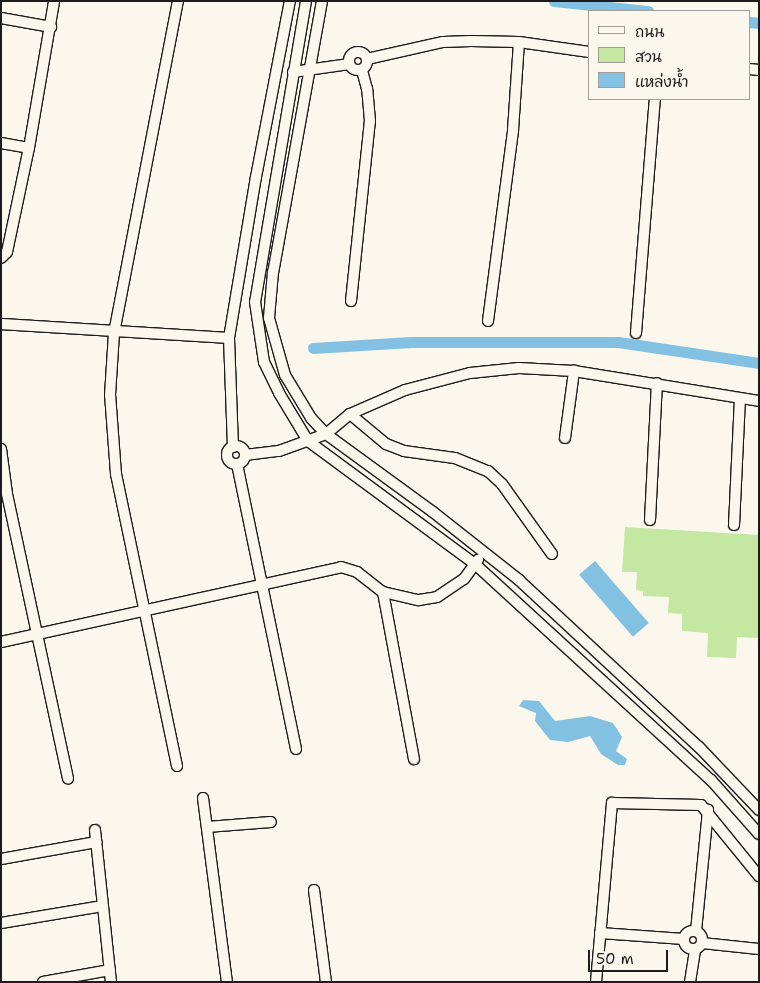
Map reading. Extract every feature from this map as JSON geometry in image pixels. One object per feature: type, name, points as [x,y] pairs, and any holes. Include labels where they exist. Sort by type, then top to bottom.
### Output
[{"type":"street","points":[[1,258],[7,252],[29,148],[54,1]]},
{"type":"street","points":[[177,766],[116,474],[110,395],[114,333],[178,1]]},
{"type":"street","points":[[237,464],[231,463],[227,457],[233,447],[229,338],[256,177],[290,1]]},
{"type":"street","points":[[306,1],[255,302],[264,362],[308,441],[476,565],[711,780],[759,834]]},
{"type":"street","points":[[322,1],[273,272],[269,318],[285,375],[311,418],[326,434],[481,549],[699,747],[759,810]]},
{"type":"street","points":[[1,18],[51,26]]},
{"type":"street","points":[[367,59],[443,42],[520,42],[588,52]]},
{"type":"street","points":[[488,320],[513,130],[520,42]]},
{"type":"street","points":[[362,70],[354,70],[349,64],[350,56],[355,52],[361,53],[367,59]]},
{"type":"street","points":[[351,301],[370,121],[367,89],[362,70],[367,59]]},
{"type":"street","points":[[293,72],[349,64]]},
{"type":"street","points":[[636,333],[655,100]]},
{"type":"street","points":[[1,143],[29,148]]},
{"type":"street","points":[[1,324],[114,333],[229,338]]},
{"type":"street","points":[[296,748],[237,464],[244,455],[279,451],[308,441],[326,434],[350,414],[405,390],[470,372],[520,368],[574,371],[759,401]]},
{"type":"street","points":[[565,438],[574,371]]},
{"type":"street","points":[[650,520],[657,383]]},
{"type":"street","points":[[734,525],[740,399]]},
{"type":"street","points":[[350,414],[367,431],[386,444],[404,451],[455,458],[488,471],[502,484],[552,554]]},
{"type":"street","points":[[233,447],[242,449],[244,455]]},
{"type":"street","points":[[1,449],[7,494],[68,779]]},
{"type":"street","points":[[1,642],[341,566],[357,572],[383,592],[419,600],[437,597],[451,590],[476,565],[481,549]]},
{"type":"street","points":[[383,592],[414,758]]},
{"type":"street","points":[[203,798],[227,982]]},
{"type":"street","points":[[596,982],[612,803],[695,803],[708,810],[759,876]]},
{"type":"street","points":[[690,982],[698,946],[702,938],[696,931],[708,810]]},
{"type":"street","points":[[207,827],[272,822]]},
{"type":"street","points":[[95,830],[111,982]]},
{"type":"street","points":[[1,859],[96,842]]},
{"type":"street","points":[[314,890],[326,982]]},
{"type":"street","points":[[1,923],[103,906]]},
{"type":"street","points":[[684,939],[688,932],[696,931]]},
{"type":"street","points":[[600,933],[684,939]]},
{"type":"street","points":[[684,939],[687,947],[759,949]]},
{"type":"street","points":[[43,982],[110,970]]},
{"type":"green space","points":[[625,527],[759,535],[759,638],[737,637],[736,658],[707,657],[708,633],[682,631],[682,614],[668,613],[669,597],[643,596],[643,591],[636,590],[637,572],[622,572]]},
{"type":"water","points":[[595,561],[649,623],[633,637],[579,575]]},
{"type":"water","points":[[523,700],[539,701],[555,721],[590,716],[613,723],[622,737],[616,751],[627,759],[625,765],[618,765],[601,754],[590,736],[568,742],[550,740],[535,721],[536,713],[519,706]]},
{"type":"waterway","points":[[554,1],[639,10]]},
{"type":"waterway","points":[[750,22],[759,23]]},
{"type":"waterway","points":[[313,348],[411,342],[618,342],[759,363]]}]
